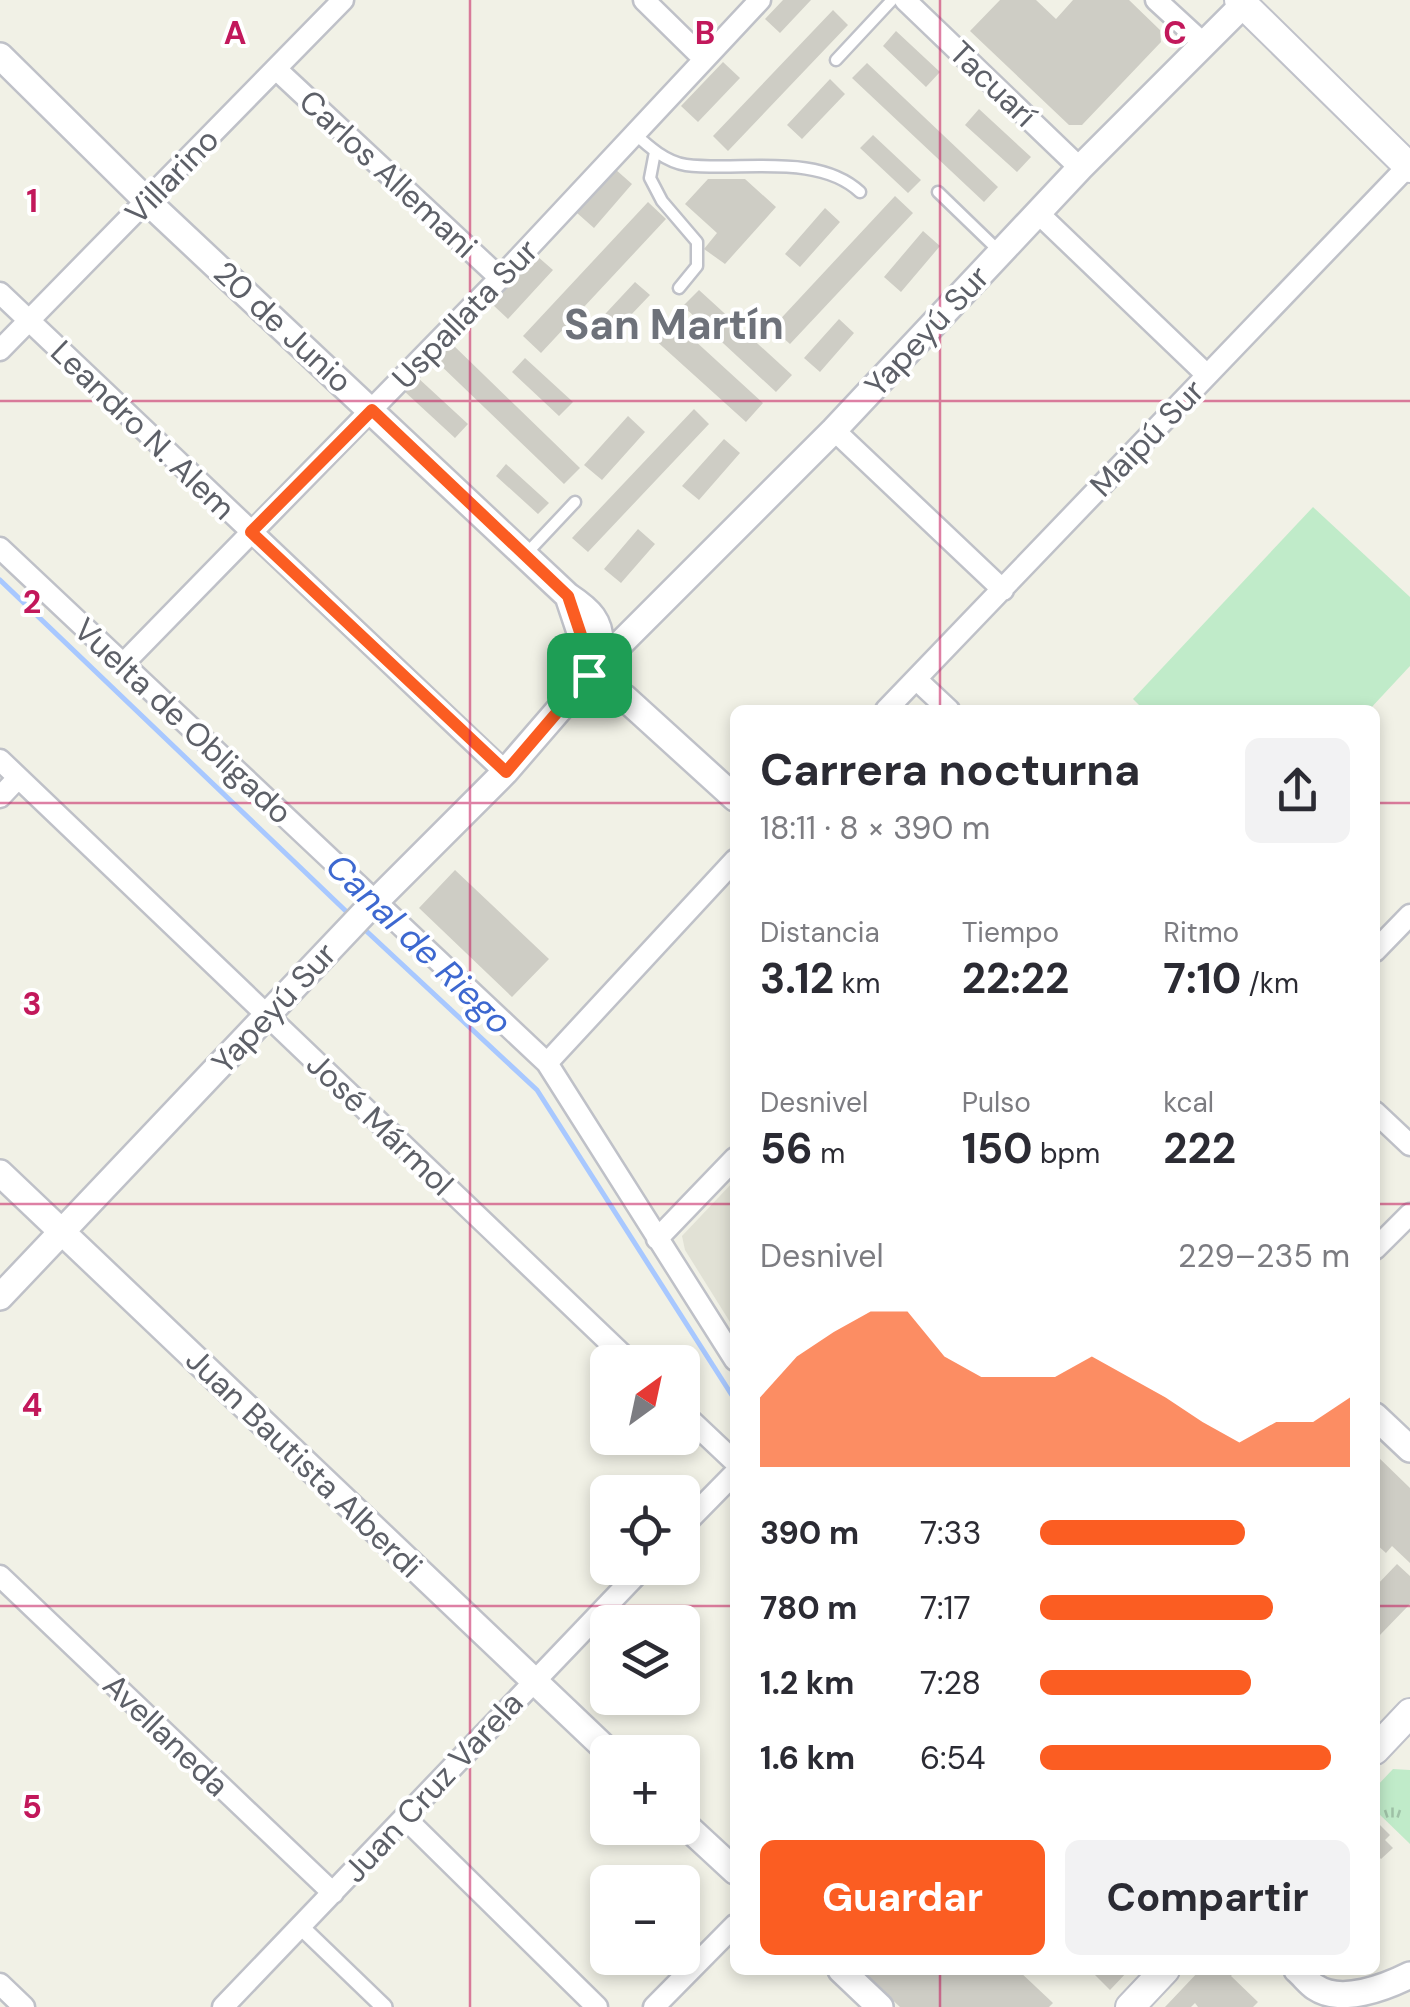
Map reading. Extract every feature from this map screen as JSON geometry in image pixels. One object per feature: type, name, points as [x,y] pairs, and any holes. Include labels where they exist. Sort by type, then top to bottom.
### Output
[{"type":"main road","points":[[1242,2],[1409,166]]},
{"type":"main road","points":[[1380,1746],[1405,1727]]},
{"type":"main road","points":[[1130,2007],[1160,1975]]},
{"type":"street","name":"Villarino","points":[[0,350],[343,0]]},
{"type":"street","points":[[644,0],[703,58]]},
{"type":"street","name":"Uspallata Sur","points":[[122,665],[500,278],[760,0]]},
{"type":"street","name":"Tacuarí","points":[[905,0],[1080,168]]},
{"type":"street","points":[[1156,0],[1204,44]]},
{"type":"street","name":"Yapeyú Sur","points":[[0,1297],[363,915],[506,772],[597,661],[834,430],[1242,2]]},
{"type":"street","name":"20 de Junio","points":[[0,56],[148,202],[568,596],[593,615],[601,634],[597,661],[625,698],[730,793]]},
{"type":"street","name":"Carlos Allemani","points":[[276,69],[500,278]]},
{"type":"street","name":"Maipú Sur","points":[[891,705],[1409,166]]},
{"type":"street","points":[[1038,212],[1207,376]]},
{"type":"street","name":"Leandro N. Alem","points":[[0,294],[506,772]]},
{"type":"street","points":[[834,430],[1002,590]]},
{"type":"street","name":"Vuelta de Obligado","points":[[0,548],[122,665],[363,915],[547,1063],[730,1352]]},
{"type":"street","points":[[917,680],[944,705]]},
{"type":"street","name":"José Mármol","points":[[0,760],[612,1345]]},
{"type":"street","points":[[0,798],[18,778]]},
{"type":"street","points":[[547,1063],[730,865]]},
{"type":"street","points":[[1380,947],[1410,916]]},
{"type":"street","points":[[1380,1117],[1410,1145]]},
{"type":"street","points":[[657,1239],[730,1163]]},
{"type":"street","name":"Juan Bautista Alberdi","points":[[0,1173],[591,1735]]},
{"type":"street","points":[[1380,1244],[1410,1214]]},
{"type":"street","points":[[1380,1421],[1410,1449]]},
{"type":"street","points":[[700,1429],[730,1457]]},
{"type":"street","points":[[700,1509],[730,1479]]},
{"type":"street","name":"Avellaneda","points":[[0,1576],[333,1893]]},
{"type":"street","name":"Juan Cruz Varela","points":[[223,2007],[626,1585]]},
{"type":"street","points":[[406,1818],[597,2007]]},
{"type":"street","points":[[700,1838],[730,1865]]},
{"type":"street","points":[[301,1928],[384,2007]]},
{"type":"street","points":[[654,2007],[730,1930]]},
{"type":"street","points":[[846,1975],[880,2007]]},
{"type":"street","points":[[1302,1975],[1325,1998],[1334,1993],[1375,1998],[1410,1975]]},
{"type":"street","points":[[0,1984],[24,2007]]},
{"type":"lane","points":[[836,60],[892,0]]},
{"type":"lane","points":[[634,133],[654,152],[684,165],[769,164],[845,178],[860,192]]},
{"type":"lane","points":[[654,152],[650,178],[662,200],[697,242],[697,266],[679,288]]},
{"type":"lane","points":[[938,192],[1000,252]]},
{"type":"lane","points":[[526,554],[575,502]]},
{"type":"shaded area","points":[[730,1185],[730,1322],[685,1250],[682,1236]]},
{"type":"green space","points":[[1313,507],[1410,597],[1410,666],[1374,705],[1139,705],[1133,699]]},
{"type":"green space","points":[[1393,1769],[1410,1770],[1410,1844],[1380,1815],[1380,1783]]},
{"type":"building","points":[[783,0],[811,0],[780,33],[765,19]]},
{"type":"building","points":[[1000,0],[1036,0],[1056,19],[1073,0],[1129,0],[1160,30],[1161,42],[1082,125],[1069,125],[970,31]]},
{"type":"building","points":[[833,10],[848,25],[728,151],[713,136]]},
{"type":"building","points":[[896,31],[940,72],[926,87],[883,46]]},
{"type":"building","points":[[723,62],[740,78],[698,122],[681,106]]},
{"type":"building","points":[[867,63],[998,187],[984,202],[852,78]]},
{"type":"building","points":[[830,79],[845,94],[802,139],[787,125]]},
{"type":"building","points":[[979,109],[1031,157],[1017,172],[965,125]]},
{"type":"building","points":[[873,135],[921,180],[908,193],[860,148]]},
{"type":"building","points":[[615,169],[632,184],[594,228],[577,213]]},
{"type":"building","points":[[708,179],[745,179],[776,207],[725,264],[704,249],[717,233],[685,204]]},
{"type":"building","points":[[895,196],[913,213],[790,344],[772,328]]},
{"type":"building","points":[[648,202],[666,219],[541,353],[523,336]]},
{"type":"building","points":[[825,208],[840,222],[800,267],[785,254]]},
{"type":"building","points":[[923,231],[940,246],[901,292],[884,277]]},
{"type":"building","points":[[537,256],[553,270],[508,319],[492,304]]},
{"type":"building","points":[[635,282],[650,295],[607,340],[593,327]]},
{"type":"building","points":[[699,290],[792,375],[776,392],[683,306]]},
{"type":"building","points":[[670,318],[763,403],[746,422],[653,338]]},
{"type":"building","points":[[839,319],[854,333],[820,372],[804,358]]},
{"type":"building","points":[[451,343],[580,468],[564,484],[435,360]]},
{"type":"building","points":[[525,358],[573,402],[559,416],[512,372]]},
{"type":"building","points":[[417,377],[468,424],[455,438],[404,391]]},
{"type":"building","points":[[694,409],[709,424],[588,552],[572,538]]},
{"type":"building","points":[[628,416],[645,432],[602,480],[584,465]]},
{"type":"building","points":[[724,439],[740,453],[699,500],[682,486]]},
{"type":"building","points":[[506,464],[549,503],[538,514],[496,476]]},
{"type":"building","points":[[638,529],[655,544],[621,583],[604,569]]},
{"type":"building","points":[[455,870],[549,959],[512,997],[419,908]]},
{"type":"building","points":[[1380,1459],[1410,1488],[1410,1563],[1392,1546],[1386,1553],[1380,1548]]},
{"type":"building","points":[[1397,1564],[1410,1576],[1410,1604],[1380,1635],[1380,1582]]},
{"type":"building","points":[[1380,1825],[1390,1835],[1385,1840],[1393,1848],[1381,1859]]},
{"type":"building","points":[[866,1975],[1023,1975],[1053,2003],[1049,2007],[900,2007]]},
{"type":"building","points":[[1095,1975],[1124,1975],[1110,1990]]},
{"type":"building","points":[[1195,1975],[1232,1975],[1258,2002],[1253,2007],[1198,2007],[1195,2003],[1191,2007],[1165,2007]]},
{"type":"waterway","name":"Canal de Riego","points":[[0,580],[351,916]]},
{"type":"waterway","name":"Canal de Riego","points":[[362,927],[537,1090],[730,1392]]},
{"type":"district","name":"San Martín","points":[[674,324]]},
{"type":"route","points":[[372,410],[568,596],[586,650],[580,663],[589,675],[506,772],[251,532],[372,410]]}]
